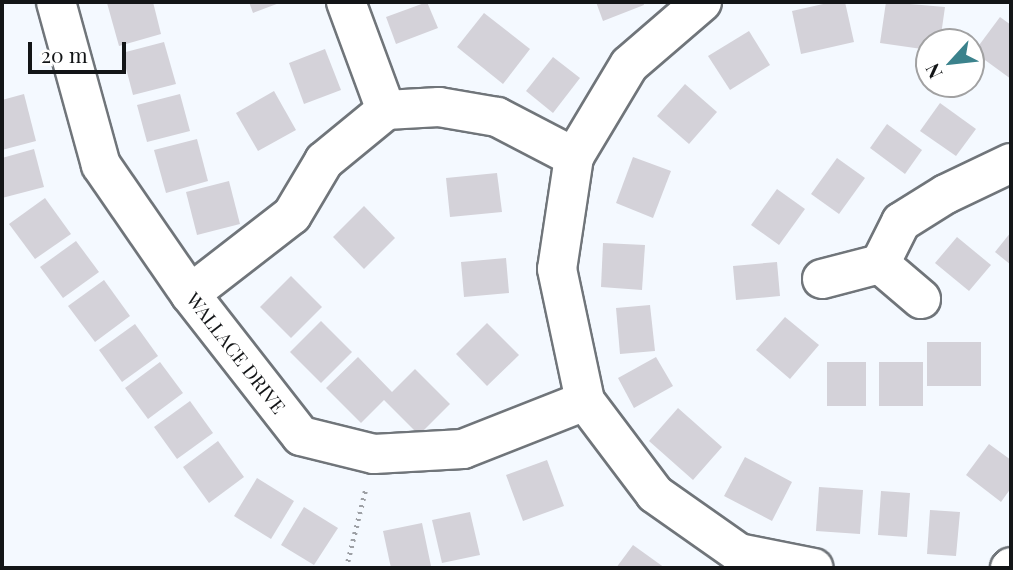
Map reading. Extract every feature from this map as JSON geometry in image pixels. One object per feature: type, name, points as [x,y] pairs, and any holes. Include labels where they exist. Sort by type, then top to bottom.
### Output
[{"type":"street","name":"WALLACE DRIVE","points":[[56,2],[101,165],[190,293],[301,436],[374,454],[464,449],[585,401]]},
{"type":"street","points":[[346,2],[386,110]]},
{"type":"street","points":[[702,2],[629,65],[574,157],[557,270],[585,401],[655,494],[736,561],[814,568]]},
{"type":"street","points":[[190,293],[292,215],[324,161],[386,110],[439,107],[497,117],[574,157]]},
{"type":"street","points":[[822,279],[880,264],[901,222],[946,194],[1011,163]]},
{"type":"street","points":[[880,264],[921,299]]},
{"type":"path","points":[[346,568],[374,454]]},
{"type":"building","points":[[153,2],[161,34],[119,46],[107,3]]},
{"type":"building","points":[[249,2],[282,2],[253,13]]},
{"type":"building","points":[[427,2],[438,28],[396,44],[386,17]]},
{"type":"building","points":[[596,2],[643,2],[644,5],[603,21]]},
{"type":"building","points":[[832,2],[845,2],[854,42],[801,54],[792,11]]},
{"type":"building","points":[[886,2],[945,7],[942,28],[915,28],[915,48],[880,43]]},
{"type":"building","points":[[484,13],[530,49],[503,84],[457,47]]},
{"type":"building","points":[[1000,17],[1011,25],[1011,79],[985,60],[985,37]]},
{"type":"building","points":[[749,31],[770,65],[730,90],[708,56]]},
{"type":"building","points":[[164,42],[176,84],[133,95],[122,53]]},
{"type":"building","points":[[325,49],[341,90],[304,104],[289,63]]},
{"type":"building","points":[[553,57],[580,78],[553,113],[526,91]]},
{"type":"building","points":[[685,84],[717,112],[689,144],[657,116]]},
{"type":"building","points":[[274,91],[296,130],[258,151],[236,113]]},
{"type":"building","points":[[24,94],[36,141],[2,150],[2,100]]},
{"type":"building","points":[[180,94],[190,131],[147,142],[137,105]]},
{"type":"building","points":[[940,103],[976,129],[956,156],[920,131]]},
{"type":"building","points":[[887,124],[922,150],[905,174],[870,148]]},
{"type":"building","points":[[197,139],[208,181],[166,193],[154,150]]},
{"type":"building","points":[[34,149],[44,187],[2,198],[2,158]]},
{"type":"building","points":[[633,157],[671,171],[653,218],[616,203]]},
{"type":"building","points":[[837,158],[865,178],[839,214],[811,194]]},
{"type":"building","points":[[497,173],[502,212],[450,217],[446,178]]},
{"type":"building","points":[[229,181],[240,224],[197,235],[186,192]]},
{"type":"building","points":[[777,189],[805,209],[779,245],[751,225]]},
{"type":"building","points":[[45,198],[71,234],[35,259],[9,224]]},
{"type":"building","points":[[364,206],[395,238],[364,269],[333,237]]},
{"type":"building","points":[[1011,232],[1011,265],[995,252]]},
{"type":"building","points":[[957,237],[991,265],[969,291],[935,263]]},
{"type":"building","points":[[76,241],[99,272],[63,298],[40,267]]},
{"type":"building","points":[[603,243],[645,245],[642,290],[601,287]]},
{"type":"building","points":[[506,258],[509,293],[464,297],[461,262]]},
{"type":"building","points":[[777,262],[780,296],[736,300],[733,266]]},
{"type":"building","points":[[291,276],[322,307],[291,338],[260,307]]},
{"type":"building","points":[[104,280],[130,316],[95,342],[68,306]]},
{"type":"building","points":[[650,305],[655,351],[620,354],[616,308]]},
{"type":"building","points":[[785,317],[819,345],[790,379],[756,350]]},
{"type":"building","points":[[321,321],[352,352],[321,383],[290,352]]},
{"type":"building","points":[[487,323],[519,355],[487,386],[456,354]]},
{"type":"building","points":[[135,324],[158,356],[122,382],[99,350]]},
{"type":"building","points":[[927,342],[981,342],[981,386],[927,386]]},
{"type":"building","points":[[358,357],[392,392],[415,369],[450,404],[419,435],[384,400],[361,423],[326,388]]},
{"type":"building","points":[[656,357],[673,386],[634,408],[618,378]]},
{"type":"building","points":[[160,362],[183,393],[148,419],[125,388]]},
{"type":"building","points":[[827,362],[866,362],[866,406],[827,406]]},
{"type":"building","points":[[879,362],[923,362],[923,406],[879,406]]},
{"type":"building","points":[[190,401],[213,433],[177,459],[154,427]]},
{"type":"building","points":[[678,408],[722,447],[693,480],[649,441]]},
{"type":"building","points":[[218,441],[244,477],[209,503],[183,467]]},
{"type":"building","points":[[989,444],[1011,460],[1011,488],[1001,502],[966,475]]},
{"type":"building","points":[[745,457],[792,482],[772,521],[724,496]]},
{"type":"building","points":[[547,460],[564,506],[523,521],[506,475]]},
{"type":"building","points":[[257,478],[294,501],[271,539],[234,516]]},
{"type":"building","points":[[819,487],[863,490],[860,534],[816,531]]},
{"type":"building","points":[[881,491],[910,493],[907,537],[878,535]]},
{"type":"building","points":[[304,507],[338,528],[314,565],[281,545]]},
{"type":"building","points":[[930,510],[960,512],[956,556],[927,554]]},
{"type":"building","points":[[470,512],[480,555],[442,563],[432,520]]},
{"type":"building","points":[[422,523],[431,566],[391,568],[383,531]]},
{"type":"building","points":[[633,545],[665,568],[616,568]]}]
